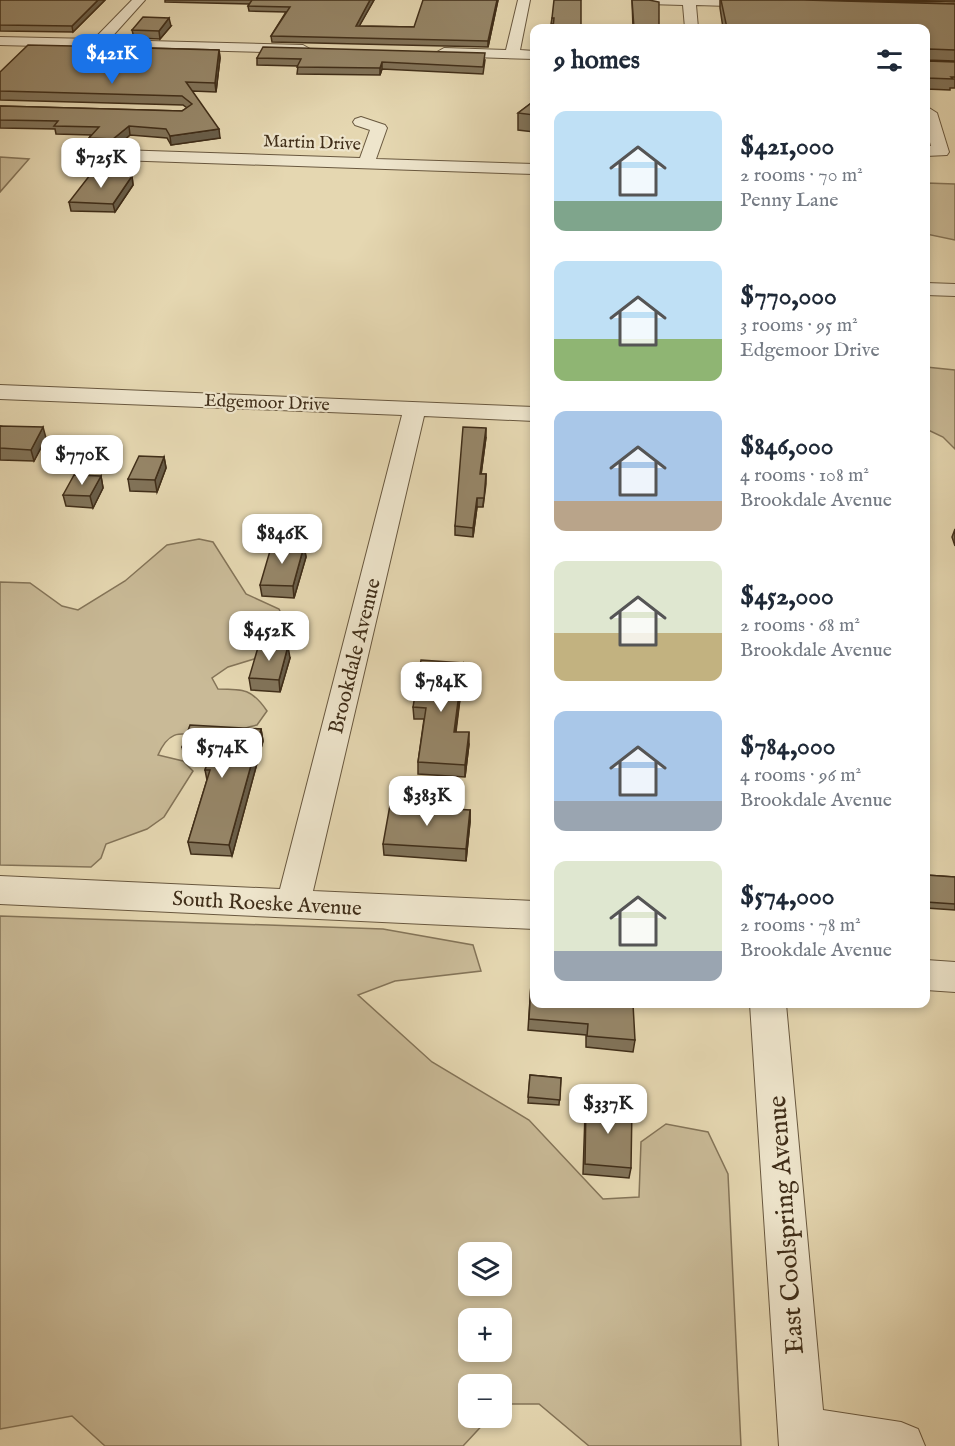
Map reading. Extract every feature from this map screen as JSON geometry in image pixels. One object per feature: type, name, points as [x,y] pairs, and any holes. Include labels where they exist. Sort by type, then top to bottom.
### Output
[{"type":"street","points":[[97,44],[139,0]]},
{"type":"street","points":[[512,54],[524,0]]},
{"type":"street","points":[[648,0],[770,3]]},
{"type":"street","points":[[689,0],[691,24]]},
{"type":"street","points":[[0,41],[322,50]]},
{"type":"street","points":[[429,52],[530,55]]},
{"type":"street","points":[[930,118],[938,157]]},
{"type":"street","points":[[361,122],[379,128],[366,163]]},
{"type":"street","name":"Martin Drive","points":[[88,154],[530,169]]},
{"type":"street","points":[[930,288],[955,290]]},
{"type":"street","name":"Edgemoor Drive","points":[[0,392],[530,414]]},
{"type":"street","name":"Brookdale Avenue","points":[[293,905],[415,408]]},
{"type":"street","name":"South Roeske Avenue","points":[[0,890],[530,915]]},
{"type":"street","points":[[930,975],[955,977]]},
{"type":"street","name":"East Coolspring Avenue","points":[[768,1008],[802,1438]]},
{"type":"street","points":[[802,1438],[902,1446]]},
{"type":"shaded area","points":[[0,157],[29,159],[0,192]]},
{"type":"shaded area","points":[[930,183],[955,184],[955,240],[930,235]]},
{"type":"shaded area","points":[[930,367],[955,370],[955,449],[943,437],[930,431]]},
{"type":"shaded area","points":[[199,539],[213,542],[246,594],[279,609],[284,620],[285,632],[254,659],[228,667],[212,678],[218,689],[235,689],[252,694],[267,711],[257,725],[220,734],[181,734],[169,739],[158,755],[183,761],[193,771],[164,817],[147,829],[106,844],[101,858],[91,867],[0,865],[0,582],[30,583],[62,606],[78,610],[125,581],[167,545]]},
{"type":"shaded area","points":[[0,916],[383,929],[473,945],[481,971],[395,981],[358,995],[432,1062],[529,1120],[603,1199],[639,1197],[641,1142],[666,1124],[708,1132],[728,1174],[741,1446],[589,1446],[539,1404],[512,1404],[512,1374],[458,1374],[458,1428],[480,1428],[463,1446],[105,1446],[72,1416],[0,1429]]},
{"type":"building","points":[[0,0],[98,0],[72,26],[0,25]]},
{"type":"building","points":[[252,0],[370,0],[356,26],[414,27],[423,0],[497,0],[488,41],[271,36],[290,7],[248,6]]},
{"type":"building","points":[[554,0],[581,0],[581,24],[553,24],[554,18],[552,18]]},
{"type":"building","points":[[632,0],[659,2],[659,24],[634,24]]},
{"type":"building","points":[[721,0],[955,4],[955,50],[930,49],[930,24],[726,24]]},
{"type":"building","points":[[143,17],[169,18],[159,31],[132,30]]},
{"type":"building","points":[[122,43],[149,43],[144,48],[219,50],[215,83],[186,82],[219,129],[170,136],[166,129],[129,126],[113,139],[89,138],[99,127],[54,126],[58,121],[0,120],[0,106],[182,111],[192,104],[182,96],[0,91],[0,72],[28,45],[118,47]]},
{"type":"building","points":[[263,47],[485,53],[483,67],[382,62],[380,68],[297,67],[301,59],[257,58]]},
{"type":"building","points":[[930,61],[955,62],[955,77],[951,77],[953,79],[930,78]]},
{"type":"building","points":[[530,104],[530,114],[518,113]]},
{"type":"building","points":[[90,175],[132,176],[113,204],[69,202]]},
{"type":"building","points":[[0,426],[43,427],[31,450],[0,448]]},
{"type":"building","points":[[463,427],[486,428],[480,474],[486,474],[484,498],[477,498],[473,528],[455,526]]},
{"type":"building","points":[[139,456],[164,457],[155,480],[128,479]]},
{"type":"building","points":[[74,475],[101,476],[90,496],[63,495]]},
{"type":"building","points":[[272,544],[304,546],[293,586],[260,585]]},
{"type":"building","points":[[259,644],[288,646],[279,680],[249,678]]},
{"type":"building","points":[[421,660],[463,663],[454,732],[469,732],[465,765],[418,762],[426,708],[413,707]]},
{"type":"building","points":[[190,725],[261,729],[229,845],[188,842],[210,770],[205,770],[212,749],[182,747]]},
{"type":"building","points":[[390,805],[470,810],[466,849],[383,844]]},
{"type":"building","points":[[930,875],[955,877],[955,904],[930,902]]},
{"type":"building","points":[[530,1002],[530,1008],[633,1008],[635,1040],[587,1036],[588,1024],[529,1019]]},
{"type":"building","points":[[530,1075],[561,1078],[560,1100],[528,1097]]},
{"type":"building","points":[[586,1103],[632,1107],[631,1168],[585,1164]]}]
